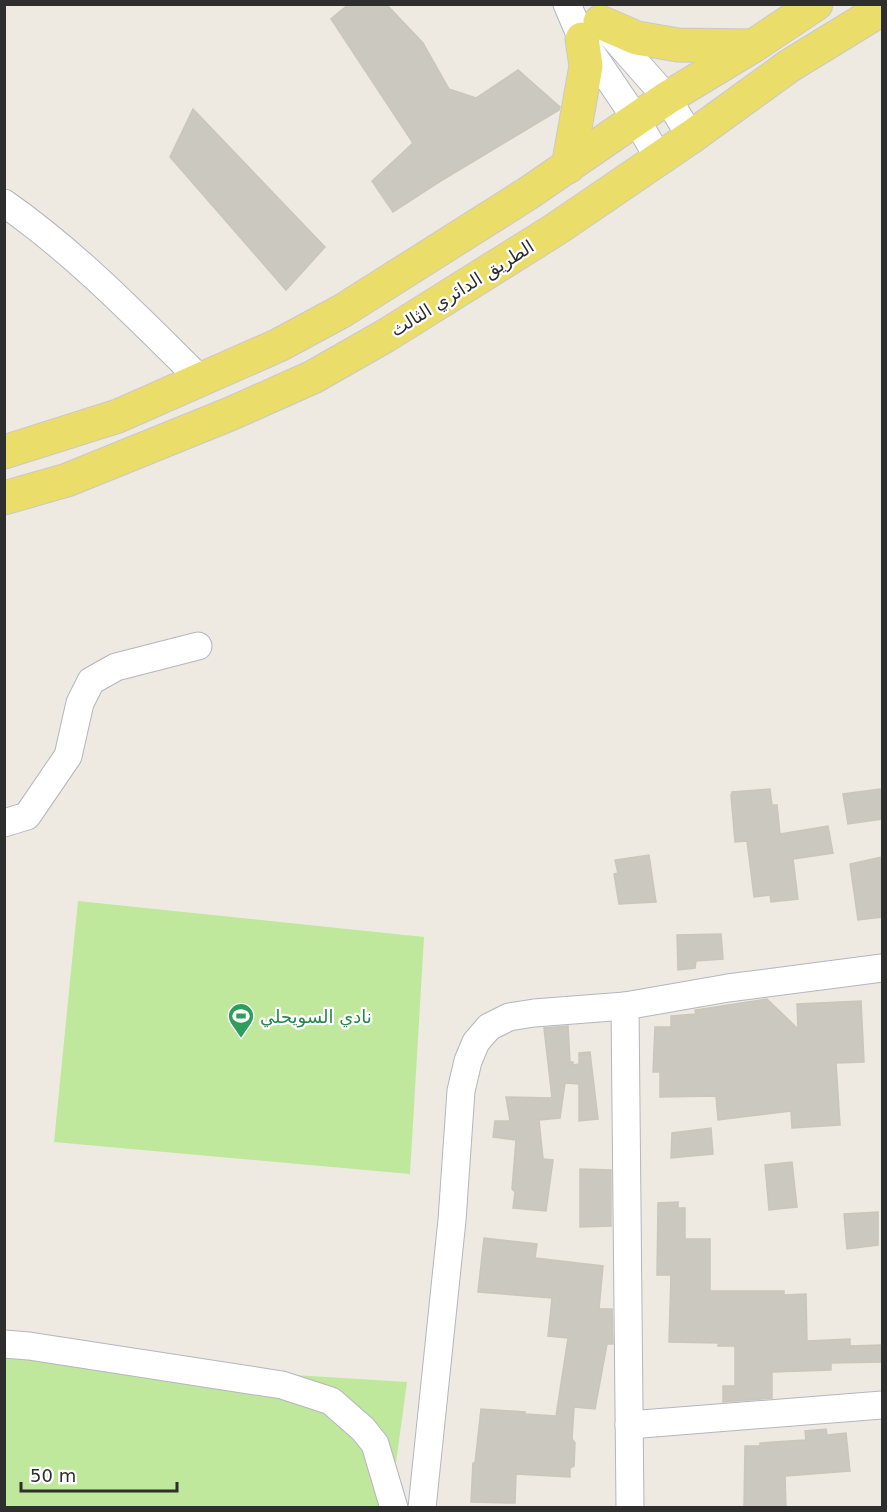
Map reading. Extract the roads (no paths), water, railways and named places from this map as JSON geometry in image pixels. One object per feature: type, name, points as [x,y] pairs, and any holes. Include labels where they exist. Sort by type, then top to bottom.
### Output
[{"type":"main road","points":[[4,452],[118,416],[279,345],[342,311],[491,218],[667,98],[753,46],[816,4]]},
{"type":"main road","name":"الطريق الدائري الثالث","points":[[4,498],[67,480],[230,414],[313,377],[385,336],[556,229],[691,137],[789,66],[882,9]]},
{"type":"main road","points":[[568,167],[586,66],[586,22],[637,38],[678,45],[753,46]]},
{"type":"street","points":[[567,4],[667,98],[691,137]]},
{"type":"street","points":[[586,22],[658,159]]},
{"type":"street","points":[[4,203],[31,221],[94,275],[201,380]]},
{"type":"street","points":[[4,823],[27,816],[68,756],[80,703],[91,681],[116,667],[198,646]]},
{"type":"street","points":[[422,1508],[452,1220],[461,1091],[468,1061],[477,1042],[489,1027],[510,1017],[534,1013],[625,1006],[728,988],[882,968]]},
{"type":"street","points":[[625,1006],[630,1508]]},
{"type":"street","points":[[4,1344],[282,1385],[331,1401],[363,1429],[375,1444],[394,1508]]},
{"type":"street","points":[[628,1425],[882,1405]]},
{"type":"place","name":"نادي السويحلي","points":[[241,1039]]}]
